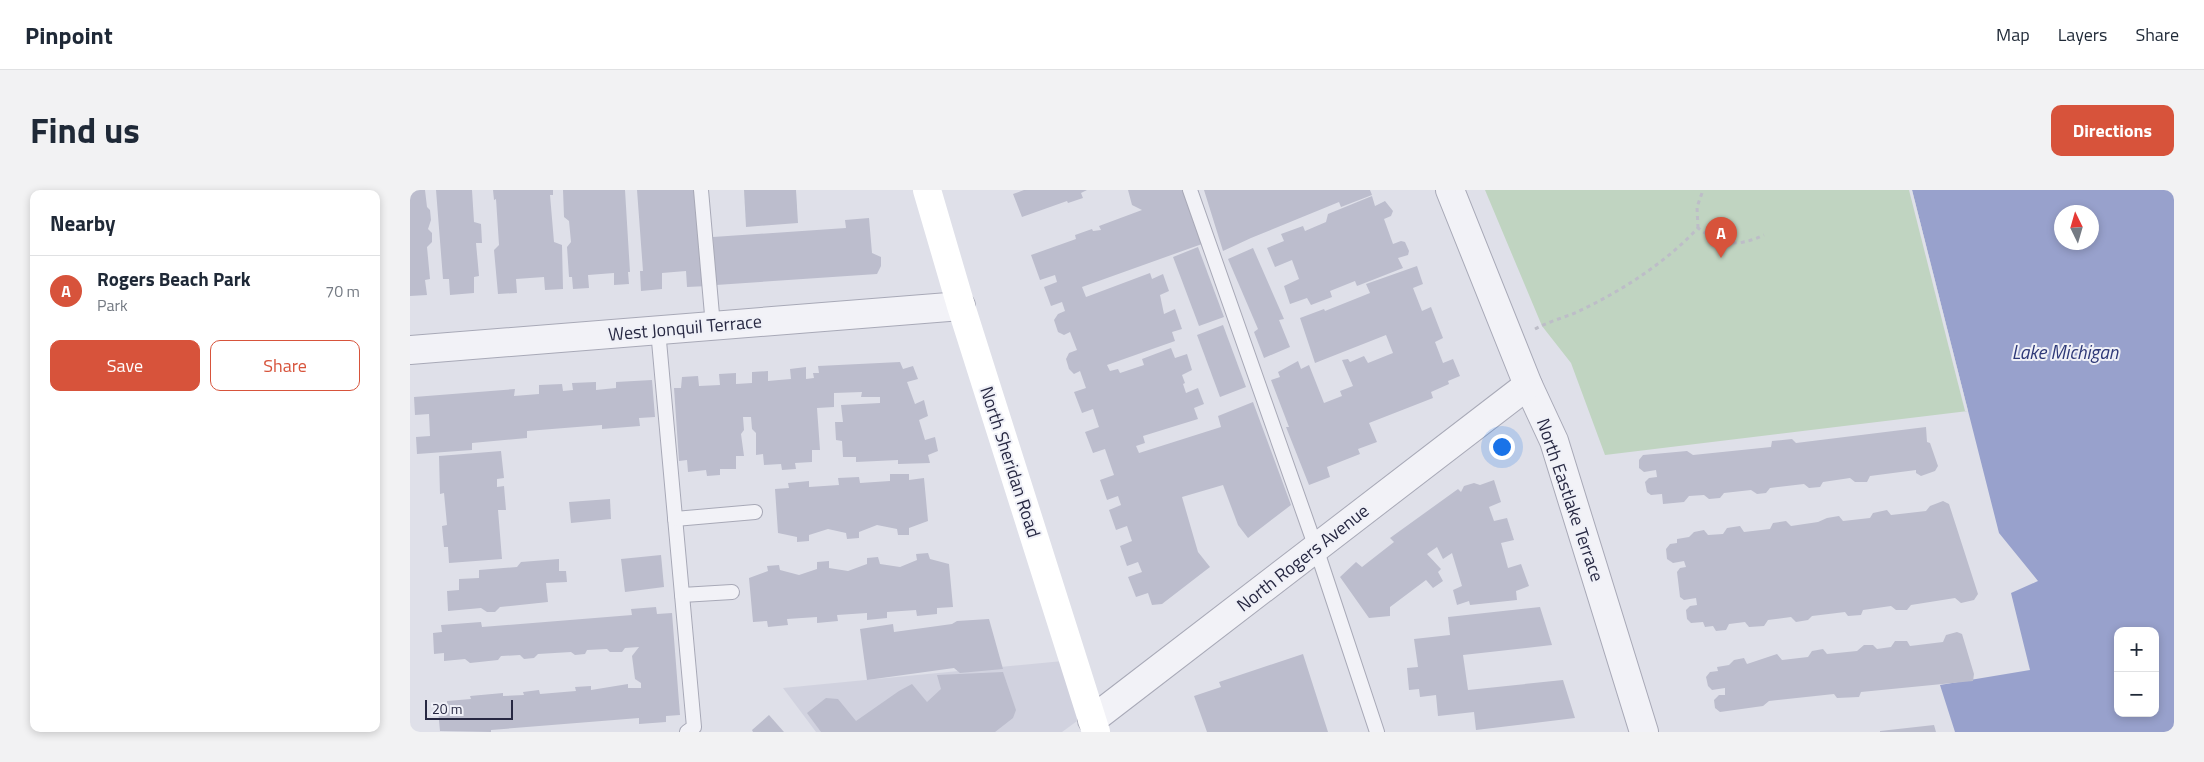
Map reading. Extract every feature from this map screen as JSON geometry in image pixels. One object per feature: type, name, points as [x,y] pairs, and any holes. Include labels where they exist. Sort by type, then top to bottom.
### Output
[{"type":"main road","name":"North Sheridan Road","points":[[927,190],[1089,728]]},
{"type":"street","name":"North Eastlake Terrace","points":[[1450,190],[1528,385],[1554,441],[1644,732]]},
{"type":"street","name":"West Jonquil Terrace","points":[[410,350],[961,306]]},
{"type":"street","name":"North Rogers Avenue","points":[[1089,728],[1316,548],[1528,385]]},
{"type":"lane","points":[[700,190],[713,326]]},
{"type":"lane","points":[[1190,190],[1316,548],[1377,732]]},
{"type":"lane","points":[[658,330],[694,727],[687,732]]},
{"type":"lane","points":[[675,519],[754,512]]},
{"type":"lane","points":[[682,595],[732,592]]},
{"type":"path","points":[[1535,329],[1574,313],[1609,295],[1655,266],[1681,246],[1698,228],[1697,207],[1704,190]]},
{"type":"path","points":[[1698,228],[1712,239],[1725,243],[1747,243],[1764,235]]},
{"type":"shaded area","points":[[1063,661],[1084,716],[1062,732],[816,732],[783,688]]},
{"type":"green space","points":[[1485,190],[1912,190],[1968,411],[1605,455],[1571,363],[1542,326]]},
{"type":"water","name":"Lake Michigan","points":[[1912,190],[2174,190],[2174,732],[1955,732],[1940,685],[2030,670],[2011,593],[2038,581],[1999,533]]},
{"type":"pier","points":[[1909,190],[1912,190],[1968,411],[1965,411]]},
{"type":"building","points":[[410,190],[425,190],[427,207],[430,210],[431,220],[428,229],[432,233],[432,242],[427,247],[430,279],[425,280],[427,295],[410,296]]},
{"type":"building","points":[[436,190],[472,190],[474,222],[481,224],[482,243],[476,243],[479,276],[474,277],[474,293],[450,295],[449,279],[443,279]]},
{"type":"building","points":[[493,190],[553,190],[553,195],[550,195],[554,242],[562,245],[563,289],[545,290],[544,277],[516,279],[517,293],[498,294],[494,250],[499,245],[496,199],[494,200]]},
{"type":"building","points":[[563,190],[625,190],[630,272],[628,272],[629,284],[614,285],[614,273],[588,275],[589,288],[573,289],[572,277],[569,277],[567,247],[571,242],[569,221],[564,217]]},
{"type":"building","points":[[637,190],[697,190],[708,286],[687,287],[686,271],[662,273],[662,289],[641,291],[640,271],[643,271]]},
{"type":"building","points":[[744,190],[796,190],[798,223],[746,227]]},
{"type":"building","points":[[1024,190],[1087,190],[1081,193],[1083,198],[1068,203],[1067,201],[1022,217],[1013,194]]},
{"type":"building","points":[[1128,190],[1183,190],[1202,244],[1082,287],[1086,297],[1150,273],[1152,279],[1163,274],[1169,291],[1160,295],[1164,314],[1175,309],[1182,329],[1172,332],[1175,341],[1107,365],[1110,371],[1118,369],[1120,373],[1144,365],[1142,359],[1171,348],[1175,358],[1187,354],[1192,370],[1182,375],[1186,393],[1198,388],[1204,404],[1194,408],[1198,419],[1143,436],[1145,443],[1136,446],[1139,453],[1221,427],[1218,416],[1253,402],[1291,505],[1248,538],[1238,525],[1223,485],[1182,497],[1198,552],[1210,567],[1162,604],[1152,605],[1148,593],[1136,597],[1128,577],[1142,572],[1138,562],[1127,566],[1120,546],[1132,541],[1127,526],[1116,530],[1109,510],[1121,505],[1118,496],[1107,500],[1100,480],[1114,475],[1105,449],[1093,453],[1085,432],[1099,427],[1093,409],[1082,413],[1074,392],[1086,388],[1080,371],[1074,374],[1069,369],[1066,359],[1069,353],[1077,350],[1070,332],[1064,335],[1058,332],[1054,320],[1058,314],[1065,311],[1062,302],[1051,306],[1044,287],[1057,282],[1055,275],[1040,280],[1031,255],[1076,239],[1075,235],[1092,229],[1093,231],[1101,230],[1099,226],[1142,210],[1132,205]]},
{"type":"building","points":[[1204,190],[1370,190],[1372,195],[1341,207],[1339,202],[1223,251]]},
{"type":"building","points":[[1372,196],[1375,206],[1385,201],[1393,211],[1391,216],[1384,219],[1393,244],[1401,241],[1405,242],[1409,251],[1408,255],[1398,258],[1403,268],[1357,286],[1355,281],[1330,291],[1332,297],[1311,305],[1307,298],[1290,304],[1284,286],[1299,279],[1292,260],[1275,267],[1267,248],[1284,241],[1281,234],[1303,226],[1305,231],[1326,222],[1328,214]]},
{"type":"building","points":[[869,218],[872,253],[881,257],[881,266],[877,274],[716,285],[713,237],[846,228],[845,220]]},
{"type":"building","points":[[1198,247],[1224,317],[1199,326],[1173,257]]},
{"type":"building","points":[[1253,248],[1284,319],[1279,320],[1290,347],[1264,358],[1254,332],[1258,329],[1228,259]]},
{"type":"building","points":[[1417,266],[1423,284],[1413,288],[1422,311],[1431,307],[1443,338],[1435,342],[1443,363],[1453,359],[1460,376],[1448,381],[1449,384],[1431,392],[1433,398],[1369,423],[1377,442],[1358,449],[1360,454],[1327,467],[1330,477],[1309,485],[1286,427],[1289,427],[1271,380],[1280,377],[1278,372],[1298,361],[1301,369],[1309,365],[1324,403],[1342,396],[1340,391],[1353,386],[1342,360],[1348,359],[1350,362],[1364,356],[1368,363],[1393,353],[1386,335],[1315,363],[1300,318],[1324,309],[1325,311],[1370,293],[1366,284]]},
{"type":"building","points":[[1223,325],[1246,387],[1220,397],[1197,335]]},
{"type":"building","points":[[900,362],[903,369],[913,366],[918,379],[907,382],[915,404],[924,400],[928,416],[919,420],[925,440],[935,437],[938,451],[928,455],[930,463],[898,464],[898,460],[856,462],[856,457],[843,457],[842,441],[836,440],[835,422],[843,422],[841,405],[880,403],[880,397],[861,397],[862,392],[834,393],[834,407],[817,408],[820,450],[812,450],[812,462],[795,463],[796,469],[782,470],[781,464],[764,465],[763,454],[756,455],[756,433],[752,429],[751,417],[743,417],[744,430],[741,434],[744,456],[736,456],[736,469],[720,469],[720,475],[707,476],[706,470],[688,472],[687,460],[679,461],[674,388],[681,388],[682,377],[698,376],[699,386],[720,385],[719,374],[736,373],[736,384],[752,383],[752,372],[768,371],[768,381],[791,379],[790,369],[806,367],[806,379],[814,378],[813,373],[819,373],[818,366]]},
{"type":"building","points":[[652,380],[655,417],[639,418],[640,426],[602,429],[602,425],[527,431],[527,438],[472,443],[472,450],[417,454],[416,437],[430,436],[429,414],[415,415],[414,397],[515,389],[514,396],[539,394],[539,385],[562,384],[563,391],[573,390],[572,383],[596,382],[596,390],[616,388],[616,382]]},
{"type":"building","points":[[1926,427],[1927,442],[1930,443],[1938,466],[1935,471],[1921,476],[1916,473],[1916,470],[1870,476],[1867,482],[1855,482],[1850,478],[1823,482],[1820,487],[1809,488],[1804,484],[1770,488],[1766,493],[1757,494],[1751,490],[1724,493],[1720,498],[1709,499],[1704,495],[1689,496],[1684,502],[1663,504],[1662,494],[1651,495],[1647,492],[1645,482],[1649,478],[1657,477],[1656,470],[1644,472],[1639,468],[1639,460],[1643,455],[1687,451],[1693,455],[1771,447],[1772,441],[1792,439],[1796,443]]},
{"type":"building","points":[[501,451],[504,478],[497,479],[497,487],[504,486],[506,510],[498,510],[502,559],[449,563],[448,547],[444,547],[442,526],[447,525],[444,493],[440,494],[439,456]]},
{"type":"building","points":[[890,474],[909,474],[909,480],[924,478],[928,521],[909,528],[909,535],[898,535],[897,529],[877,525],[859,532],[859,538],[847,539],[846,533],[828,529],[809,535],[809,541],[797,542],[797,537],[778,533],[775,489],[789,488],[788,483],[809,481],[809,487],[839,485],[838,478],[859,477],[860,483],[890,481]]},
{"type":"building","points":[[1494,480],[1501,502],[1489,507],[1494,521],[1507,518],[1514,540],[1501,543],[1508,568],[1521,564],[1529,586],[1516,591],[1517,600],[1470,605],[1469,601],[1457,605],[1453,590],[1462,586],[1452,553],[1443,559],[1437,547],[1427,554],[1441,569],[1438,572],[1443,581],[1433,588],[1426,580],[1390,607],[1390,616],[1369,618],[1340,577],[1356,562],[1362,567],[1394,542],[1390,538],[1458,489],[1461,492],[1464,486],[1474,483],[1480,485]]},
{"type":"building","points":[[610,499],[611,519],[571,523],[569,502]]},
{"type":"building","points":[[1943,501],[1949,504],[1978,594],[1974,600],[1961,603],[1955,598],[1911,605],[1907,610],[1896,610],[1891,606],[1863,610],[1861,615],[1848,616],[1845,612],[1812,616],[1808,620],[1796,622],[1791,617],[1768,620],[1764,626],[1749,627],[1745,622],[1729,624],[1726,630],[1716,631],[1713,626],[1705,627],[1703,622],[1691,623],[1687,619],[1686,610],[1690,606],[1697,605],[1696,598],[1684,600],[1680,597],[1677,572],[1680,568],[1686,567],[1684,561],[1673,563],[1667,559],[1666,549],[1670,544],[1677,543],[1677,539],[1689,537],[1694,532],[1704,530],[1708,535],[1723,534],[1727,528],[1740,526],[1744,532],[1770,529],[1773,523],[1786,521],[1791,526],[1818,522],[1839,516],[1843,521],[1870,518],[1873,513],[1887,510],[1891,515],[1926,511],[1930,506]]},
{"type":"building","points":[[928,553],[930,559],[949,564],[953,607],[937,608],[937,614],[917,616],[916,610],[887,612],[887,618],[867,620],[867,613],[837,615],[838,621],[817,623],[817,617],[787,619],[788,625],[768,627],[767,621],[753,622],[749,578],[768,571],[767,566],[779,565],[780,570],[799,575],[817,569],[817,562],[829,561],[829,568],[848,571],[867,564],[867,558],[878,557],[880,564],[900,567],[917,560],[916,554]]},
{"type":"building","points":[[661,555],[664,587],[625,592],[621,559]]},
{"type":"building","points":[[559,559],[559,571],[566,571],[567,582],[546,583],[548,602],[500,607],[495,612],[487,612],[481,608],[448,611],[447,591],[459,590],[459,579],[479,578],[479,570],[517,567],[521,562]]},
{"type":"building","points":[[656,607],[657,614],[672,613],[680,715],[666,716],[666,722],[639,724],[639,718],[491,730],[491,732],[440,731],[438,710],[447,709],[447,701],[471,699],[470,696],[503,693],[503,696],[524,695],[523,692],[539,690],[540,694],[576,691],[575,687],[591,686],[591,690],[628,684],[628,688],[641,688],[641,683],[635,679],[632,656],[639,647],[625,648],[622,652],[610,652],[607,649],[587,650],[585,654],[575,655],[571,652],[538,654],[534,658],[524,659],[520,655],[501,656],[498,660],[470,663],[465,659],[444,661],[444,653],[434,654],[433,633],[442,632],[441,625],[481,622],[482,627],[632,615],[631,609]]},
{"type":"building","points":[[1540,607],[1552,645],[1463,655],[1468,690],[1563,680],[1575,718],[1476,730],[1474,712],[1438,716],[1436,695],[1420,697],[1419,689],[1409,690],[1407,668],[1418,667],[1414,639],[1450,635],[1448,617]]},
{"type":"building","points":[[989,619],[1003,669],[960,673],[954,668],[867,680],[860,629],[893,624],[894,632],[952,624],[957,621]]},
{"type":"building","points":[[1957,632],[1962,634],[1974,674],[1973,681],[1861,692],[1859,697],[1837,698],[1834,694],[1769,701],[1763,706],[1720,712],[1715,708],[1714,700],[1719,695],[1725,695],[1725,688],[1712,690],[1708,686],[1706,677],[1710,672],[1718,671],[1717,667],[1729,665],[1734,660],[1744,658],[1747,664],[1777,654],[1782,660],[1808,657],[1812,651],[1823,649],[1827,654],[1857,651],[1864,645],[1873,645],[1877,649],[1891,647],[1895,641],[1907,641],[1910,646],[1943,642],[1946,635]]},
{"type":"building","points":[[1303,654],[1328,732],[1207,732],[1194,696],[1221,687],[1219,682]]},
{"type":"building","points":[[1003,672],[1016,710],[1013,718],[995,732],[821,732],[807,713],[826,698],[838,699],[856,721],[912,684],[927,702],[941,689],[937,675]]},
{"type":"building","points":[[769,715],[784,732],[753,732],[752,730]]},
{"type":"building","points":[[1934,725],[1936,732],[1880,732],[1880,731]]},
{"type":"place","name":"Rogers Beach Park","points":[[1721,258]]}]
